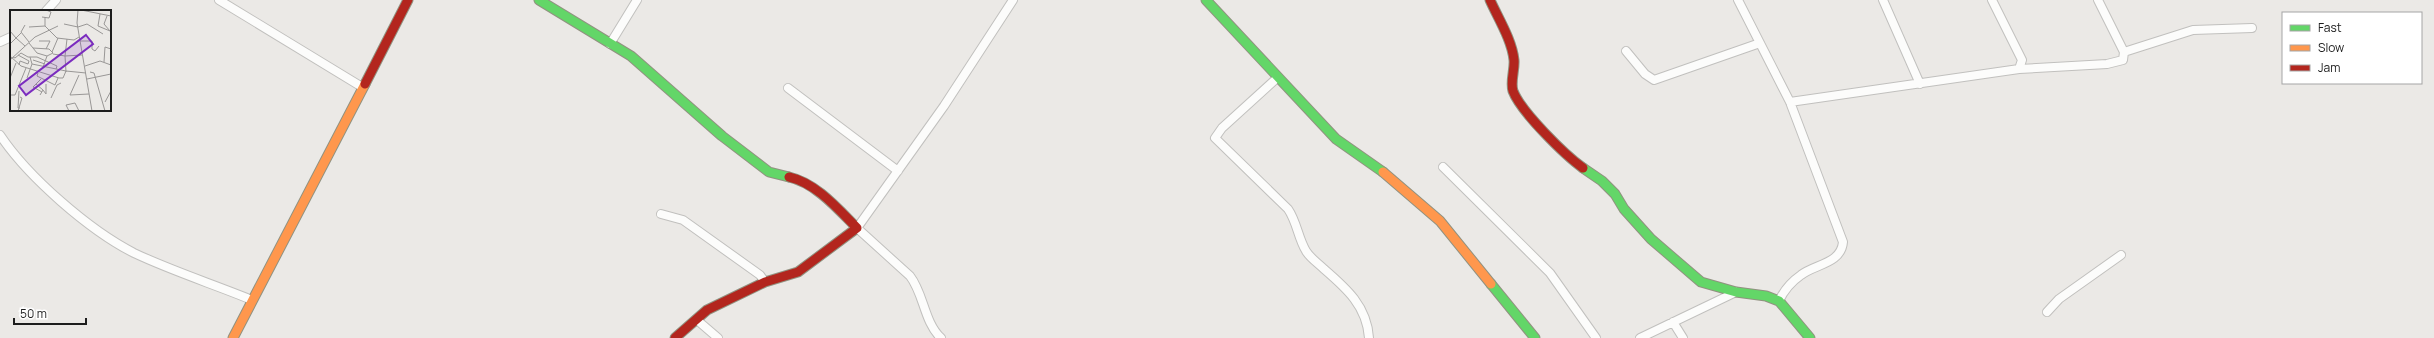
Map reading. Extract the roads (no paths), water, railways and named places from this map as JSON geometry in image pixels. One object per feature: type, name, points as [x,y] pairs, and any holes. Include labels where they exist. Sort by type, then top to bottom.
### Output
[{"type":"street","points":[[47,10],[56,0]]},
{"type":"street","points":[[219,0],[362,87]]},
{"type":"street","points":[[233,338],[408,0]]},
{"type":"street","points":[[539,0],[631,56],[672,90],[722,136],[769,172],[802,180],[837,208],[910,276],[915,283],[932,328],[941,338]]},
{"type":"street","points":[[610,44],[638,0]]},
{"type":"street","points":[[675,338],[707,310],[765,282],[798,272],[857,228],[898,171],[1013,0]]},
{"type":"street","points":[[1206,0],[1277,78],[1336,139],[1391,177],[1440,221],[1535,338]]},
{"type":"street","points":[[1490,0],[1508,39],[1514,59],[1513,90],[1523,106],[1567,157],[1602,181],[1615,194],[1624,209],[1651,239],[1690,274],[1711,287],[1766,296],[1779,301],[1810,338]]},
{"type":"street","points":[[1738,0],[1790,102],[1843,242],[1842,249],[1838,256],[1802,274],[1786,289],[1779,301]]},
{"type":"street","points":[[1883,0],[1920,84]]},
{"type":"street","points":[[1992,0],[2022,60],[2019,69]]},
{"type":"street","points":[[1790,102],[2019,69],[2107,64],[2123,60],[2124,52],[2098,0]]},
{"type":"street","points":[[2124,52],[2193,30],[2252,28]]},
{"type":"street","points":[[0,42],[10,37]]},
{"type":"street","points":[[1626,51],[1645,74],[1654,80],[1760,43]]},
{"type":"street","points":[[1277,78],[1222,128],[1215,138],[1288,210],[1295,222],[1306,251],[1350,292],[1358,303],[1366,319],[1369,338]]},
{"type":"street","points":[[788,88],[898,171]]},
{"type":"street","points":[[0,135],[14,156],[80,218],[133,252],[252,300]]},
{"type":"street","points":[[1443,167],[1550,273],[1596,338]]},
{"type":"street","points":[[661,214],[683,220],[720,248],[742,262],[765,282]]},
{"type":"street","points":[[2047,312],[2059,299],[2121,255]]},
{"type":"street","points":[[1640,338],[1736,292]]},
{"type":"street","points":[[697,320],[718,338]]},
{"type":"street","points":[[1673,322],[1683,338]]}]
